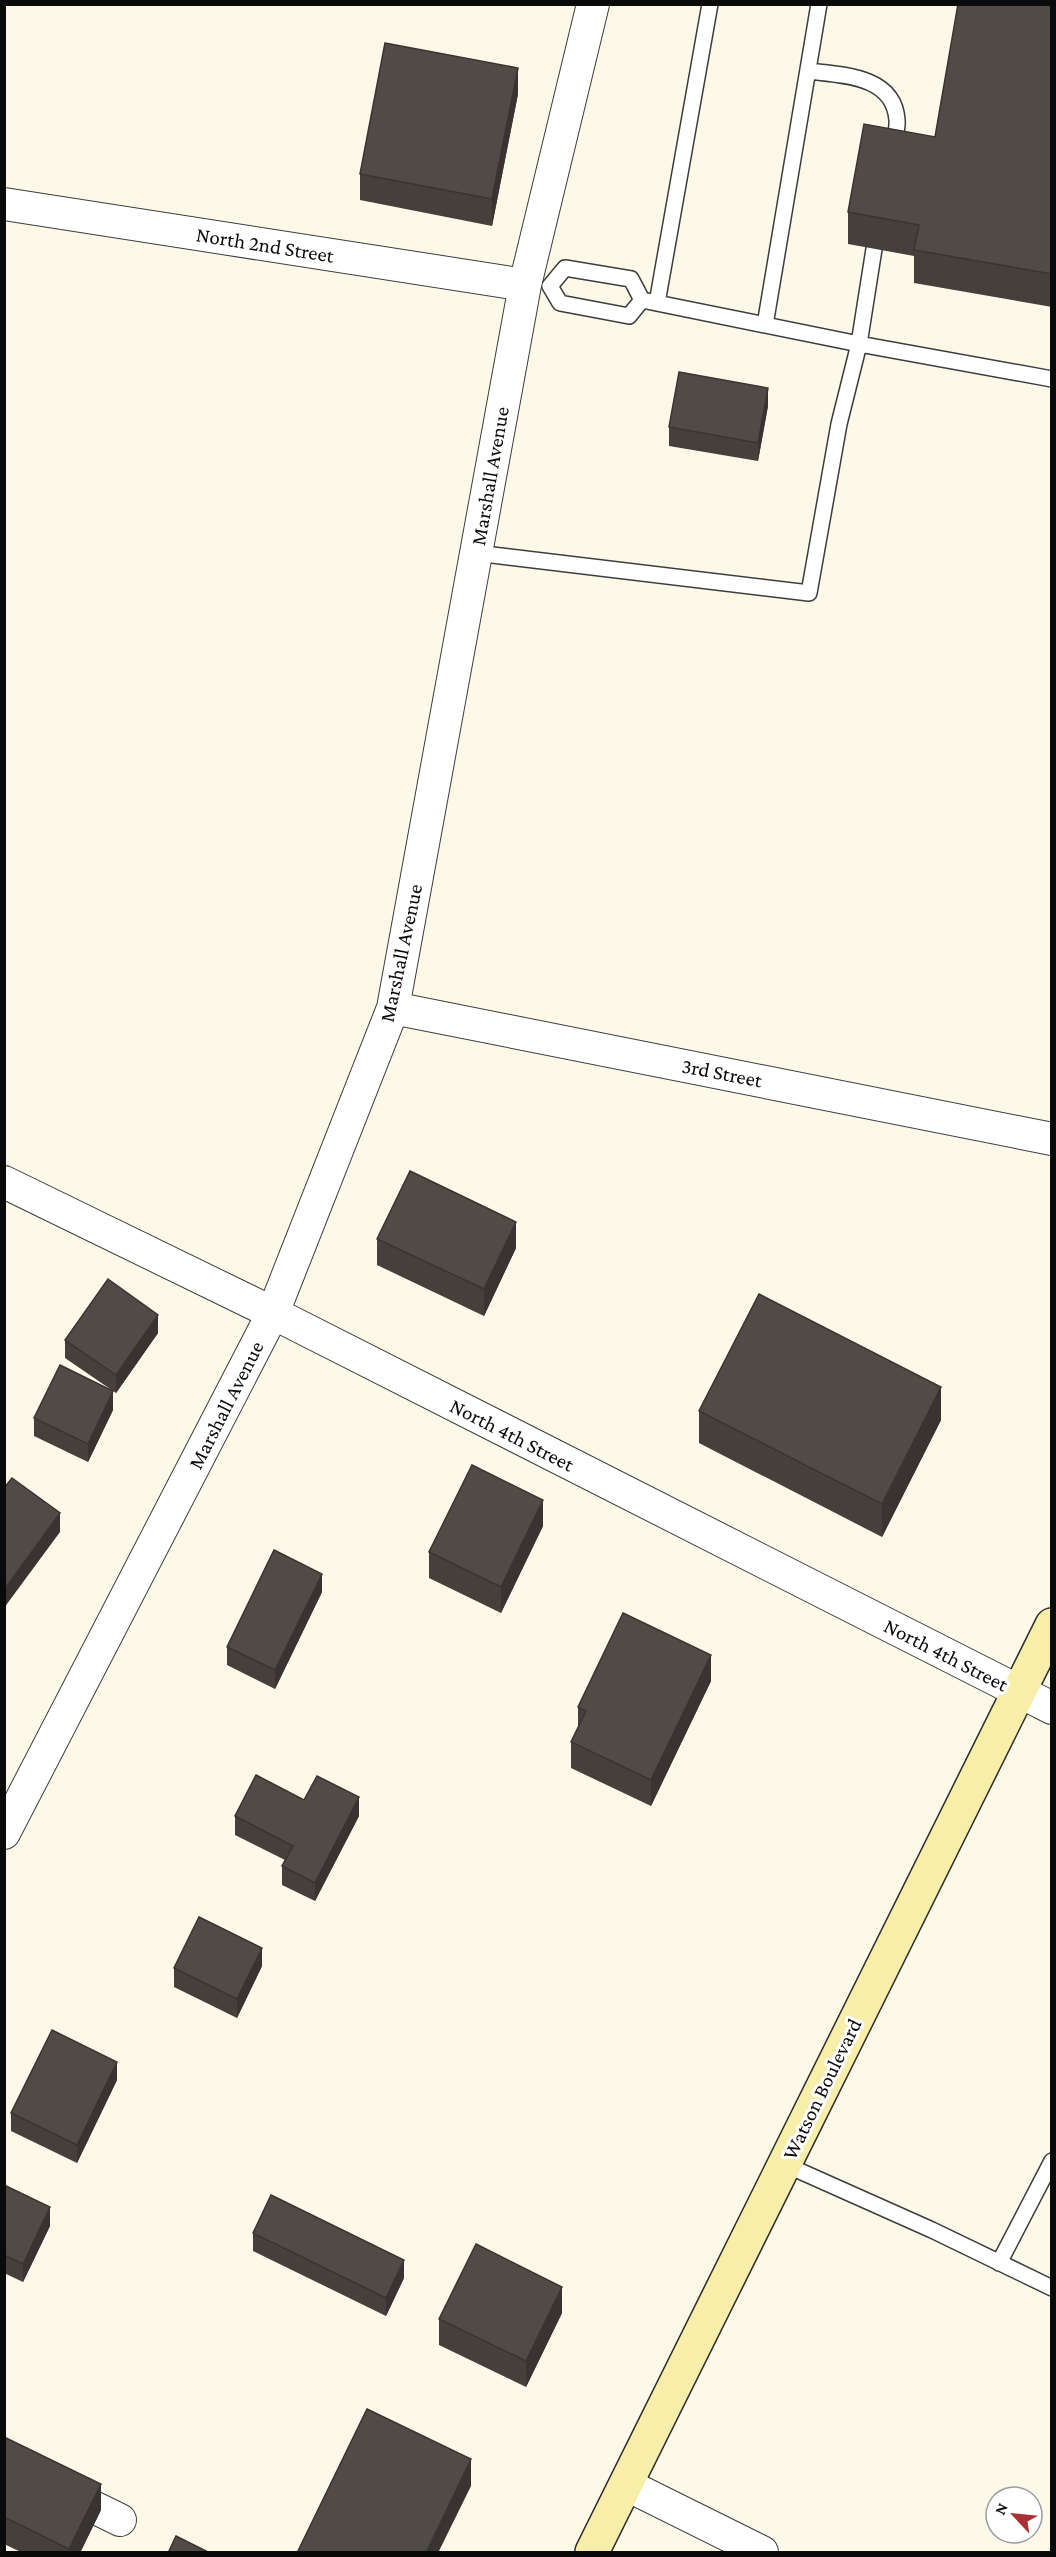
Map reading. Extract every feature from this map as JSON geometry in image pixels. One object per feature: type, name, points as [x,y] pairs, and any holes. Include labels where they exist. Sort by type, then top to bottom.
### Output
[{"type":"main road","name":"Watson Boulevard","points":[[592,2553],[1052,1625]]},
{"type":"street","name":"Marshall Avenue","points":[[4,1833],[273,1313],[393,1008],[476,553],[537,285],[593,4]]},
{"type":"street","name":"North 2nd Street","points":[[4,204],[537,285]]},
{"type":"street","name":"3rd Street","points":[[393,1008],[1052,1138]]},
{"type":"street","name":"North 4th Street","points":[[4,1182],[273,1313],[1052,1708]]},
{"type":"street","points":[[4,2463],[120,2520]]},
{"type":"street","points":[[627,2485],[762,2553]]},
{"type":"lane","points":[[710,4],[650,302],[629,316],[560,303],[537,285],[566,268],[631,279],[650,302],[859,344],[1052,379]]},
{"type":"lane","points":[[765,325],[819,4]]},
{"type":"lane","points":[[808,71],[861,78],[886,95],[894,105],[897,121],[890,162]]},
{"type":"lane","points":[[476,553],[809,593],[839,424],[859,344],[874,249]]},
{"type":"lane","points":[[999,2263],[1052,2161]]},
{"type":"lane","points":[[784,2164],[1052,2288]]},
{"type":"building","points":[[958,4],[1052,6],[1052,274],[914,250],[919,225],[848,212],[864,124],[935,137]]},
{"type":"building","points":[[385,43],[518,68],[492,199],[360,174]]},
{"type":"building","points":[[679,372],[768,388],[758,443],[669,427]]},
{"type":"building","points":[[410,1171],[516,1222],[484,1289],[377,1239]]},
{"type":"building","points":[[108,1279],[158,1315],[116,1375],[65,1340]]},
{"type":"building","points":[[759,1294],[941,1387],[882,1504],[699,1411]]},
{"type":"building","points":[[60,1365],[113,1391],[88,1444],[34,1418]]},
{"type":"building","points":[[472,1465],[543,1500],[501,1587],[429,1552]]},
{"type":"building","points":[[12,1478],[60,1513],[4,1590],[4,1488]]},
{"type":"building","points":[[274,1550],[322,1574],[275,1670],[227,1647]]},
{"type":"building","points":[[623,1613],[711,1655],[651,1780],[571,1742],[586,1711],[578,1707]]},
{"type":"building","points":[[256,1775],[304,1800],[317,1776],[359,1797],[315,1883],[282,1866],[293,1846],[235,1816]]},
{"type":"building","points":[[199,1917],[262,1948],[237,1999],[174,1968]]},
{"type":"building","points":[[52,2030],[117,2062],[77,2145],[11,2113]]},
{"type":"building","points":[[4,2185],[50,2207],[23,2264],[4,2255]]},
{"type":"building","points":[[271,2195],[404,2260],[386,2298],[253,2233]]},
{"type":"building","points":[[476,2244],[562,2287],[526,2361],[439,2319]]},
{"type":"building","points":[[367,2409],[471,2459],[426,2553],[297,2553]]},
{"type":"building","points":[[4,2437],[101,2484],[69,2549],[4,2517]]},
{"type":"building","points":[[176,2536],[210,2553],[168,2553]]}]
